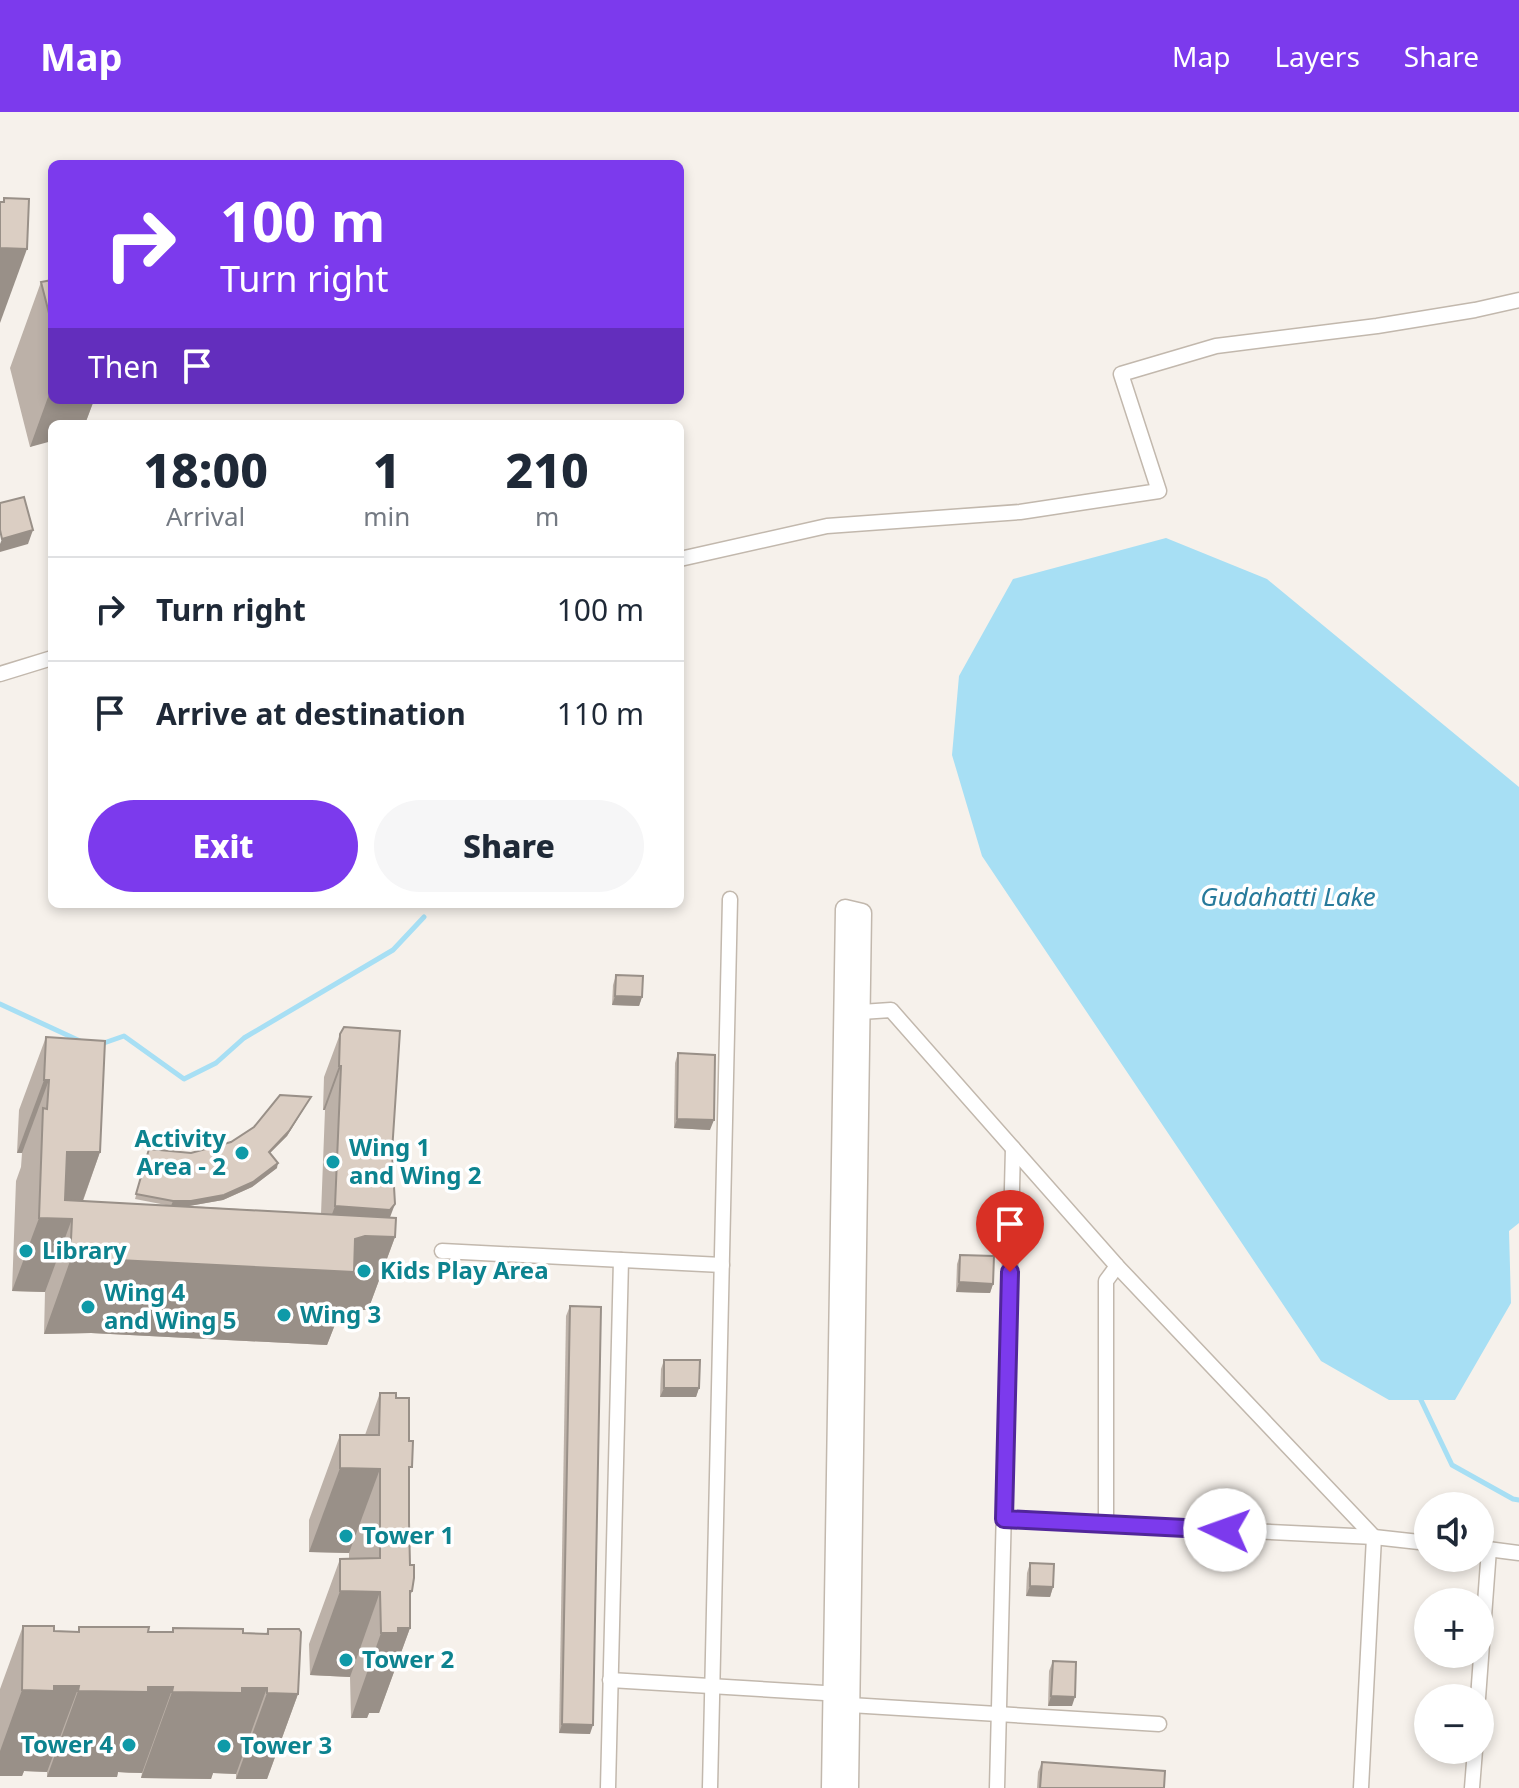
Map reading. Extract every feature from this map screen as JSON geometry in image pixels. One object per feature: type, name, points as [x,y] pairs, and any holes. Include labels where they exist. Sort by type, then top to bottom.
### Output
[{"type":"street","points":[[684,558],[827,526],[1020,512],[1159,491],[1121,374],[1216,346],[1377,326],[1519,300]]},
{"type":"street","points":[[0,674],[48,659]]},
{"type":"street","points":[[710,1788],[730,899]]},
{"type":"street","points":[[831,1788],[844,1698],[861,1012],[862,913],[845,909],[844,1698],[849,1788]]},
{"type":"street","points":[[861,1012],[891,1010],[1117,1266],[1374,1537],[1361,1788]]},
{"type":"street","points":[[997,1788],[1013,1148]]},
{"type":"street","points":[[442,1251],[722,1265]]},
{"type":"street","points":[[608,1788],[621,1260]]},
{"type":"street","points":[[1106,1524],[1106,1281],[1117,1266]]},
{"type":"street","points":[[1004,1519],[1414,1541]]},
{"type":"street","points":[[1494,1550],[1519,1553]]},
{"type":"street","points":[[1479,1684],[1483,1572]]},
{"type":"street","points":[[610,1680],[712,1686],[999,1714],[1159,1724]]},
{"type":"street","points":[[1472,1788],[1474,1764]]},
{"type":"water","name":"Gudahatti Lake","points":[[1166,538],[1267,579],[1519,787],[1519,1223],[1509,1231],[1511,1303],[1455,1400],[1389,1400],[1321,1361],[982,856],[952,755],[959,676],[1013,579]]},
{"type":"building","points":[[4,198],[29,199],[27,249],[0,248],[0,202],[4,202]]},
{"type":"building","points":[[48,281],[48,309],[41,282]]},
{"type":"building","points":[[24,497],[33,530],[2,539],[0,503]]},
{"type":"building","points":[[616,975],[643,976],[642,997],[615,996]]},
{"type":"building","points":[[344,1027],[400,1031],[392,1152],[395,1204],[390,1210],[335,1206],[340,1034]]},
{"type":"building","points":[[46,1037],[105,1041],[100,1152],[67,1152],[65,1200],[396,1218],[395,1237],[365,1236],[355,1239],[354,1272],[118,1260],[70,1261],[72,1219],[39,1218],[43,1108],[47,1109],[49,1080],[44,1080]]},
{"type":"building","points":[[678,1053],[715,1055],[714,1120],[677,1119]]},
{"type":"building","name":"Activity Area - 2","points":[[280,1095],[311,1097],[289,1131],[269,1152],[278,1163],[253,1182],[224,1195],[191,1201],[136,1194],[149,1149],[191,1153],[231,1142],[254,1127]]},
{"type":"building","points":[[960,1255],[994,1256],[993,1284],[959,1282]]},
{"type":"building","points":[[570,1306],[601,1307],[593,1725],[562,1724]]},
{"type":"building","points":[[664,1360],[700,1360],[699,1388],[664,1388]]},
{"type":"building","points":[[380,1393],[396,1393],[396,1398],[409,1398],[409,1441],[413,1441],[412,1467],[409,1467],[409,1522],[410,1565],[414,1565],[414,1578],[410,1591],[410,1628],[398,1628],[398,1633],[381,1633],[380,1592],[340,1591],[340,1559],[380,1558],[380,1469],[340,1468],[340,1435],[379,1435]]},
{"type":"building","points":[[1030,1563],[1054,1564],[1053,1587],[1030,1586]]},
{"type":"building","points":[[23,1626],[54,1626],[54,1631],[79,1632],[79,1627],[149,1627],[148,1632],[173,1632],[173,1628],[243,1629],[243,1633],[268,1634],[268,1629],[299,1629],[298,1694],[267,1693],[267,1688],[242,1688],[242,1693],[172,1692],[173,1687],[148,1687],[148,1692],[78,1691],[79,1686],[54,1686],[54,1691],[22,1690]]},
{"type":"building","points":[[1053,1661],[1076,1662],[1075,1697],[1051,1696]]},
{"type":"building","points":[[1042,1762],[1165,1771],[1164,1788],[1040,1788]]},
{"type":"waterway","points":[[101,1044],[124,1036],[184,1079],[216,1063],[244,1038],[393,950],[424,917]]},
{"type":"waterway","points":[[0,1004],[80,1041]]},
{"type":"waterway","points":[[1421,1400],[1452,1465],[1519,1500]]},
{"type":"place","name":"Activity Area - 2","points":[[242,1153]]},
{"type":"place","name":"Wing 1 and Wing 2","points":[[333,1162]]},
{"type":"place","name":"Library","points":[[26,1251]]},
{"type":"place","name":"Kids Play Area","points":[[364,1271]]},
{"type":"place","name":"Wing 4 and Wing 5","points":[[88,1307]]},
{"type":"place","name":"Wing 3","points":[[284,1315]]},
{"type":"place","name":"Tower 1","points":[[346,1536]]},
{"type":"place","name":"Tower 2","points":[[346,1660]]},
{"type":"place","name":"Tower 4","points":[[129,1745]]},
{"type":"place","name":"Tower 3","points":[[224,1746]]},
{"type":"route","points":[[1010,1272],[1004,1519],[1225,1530]]}]
